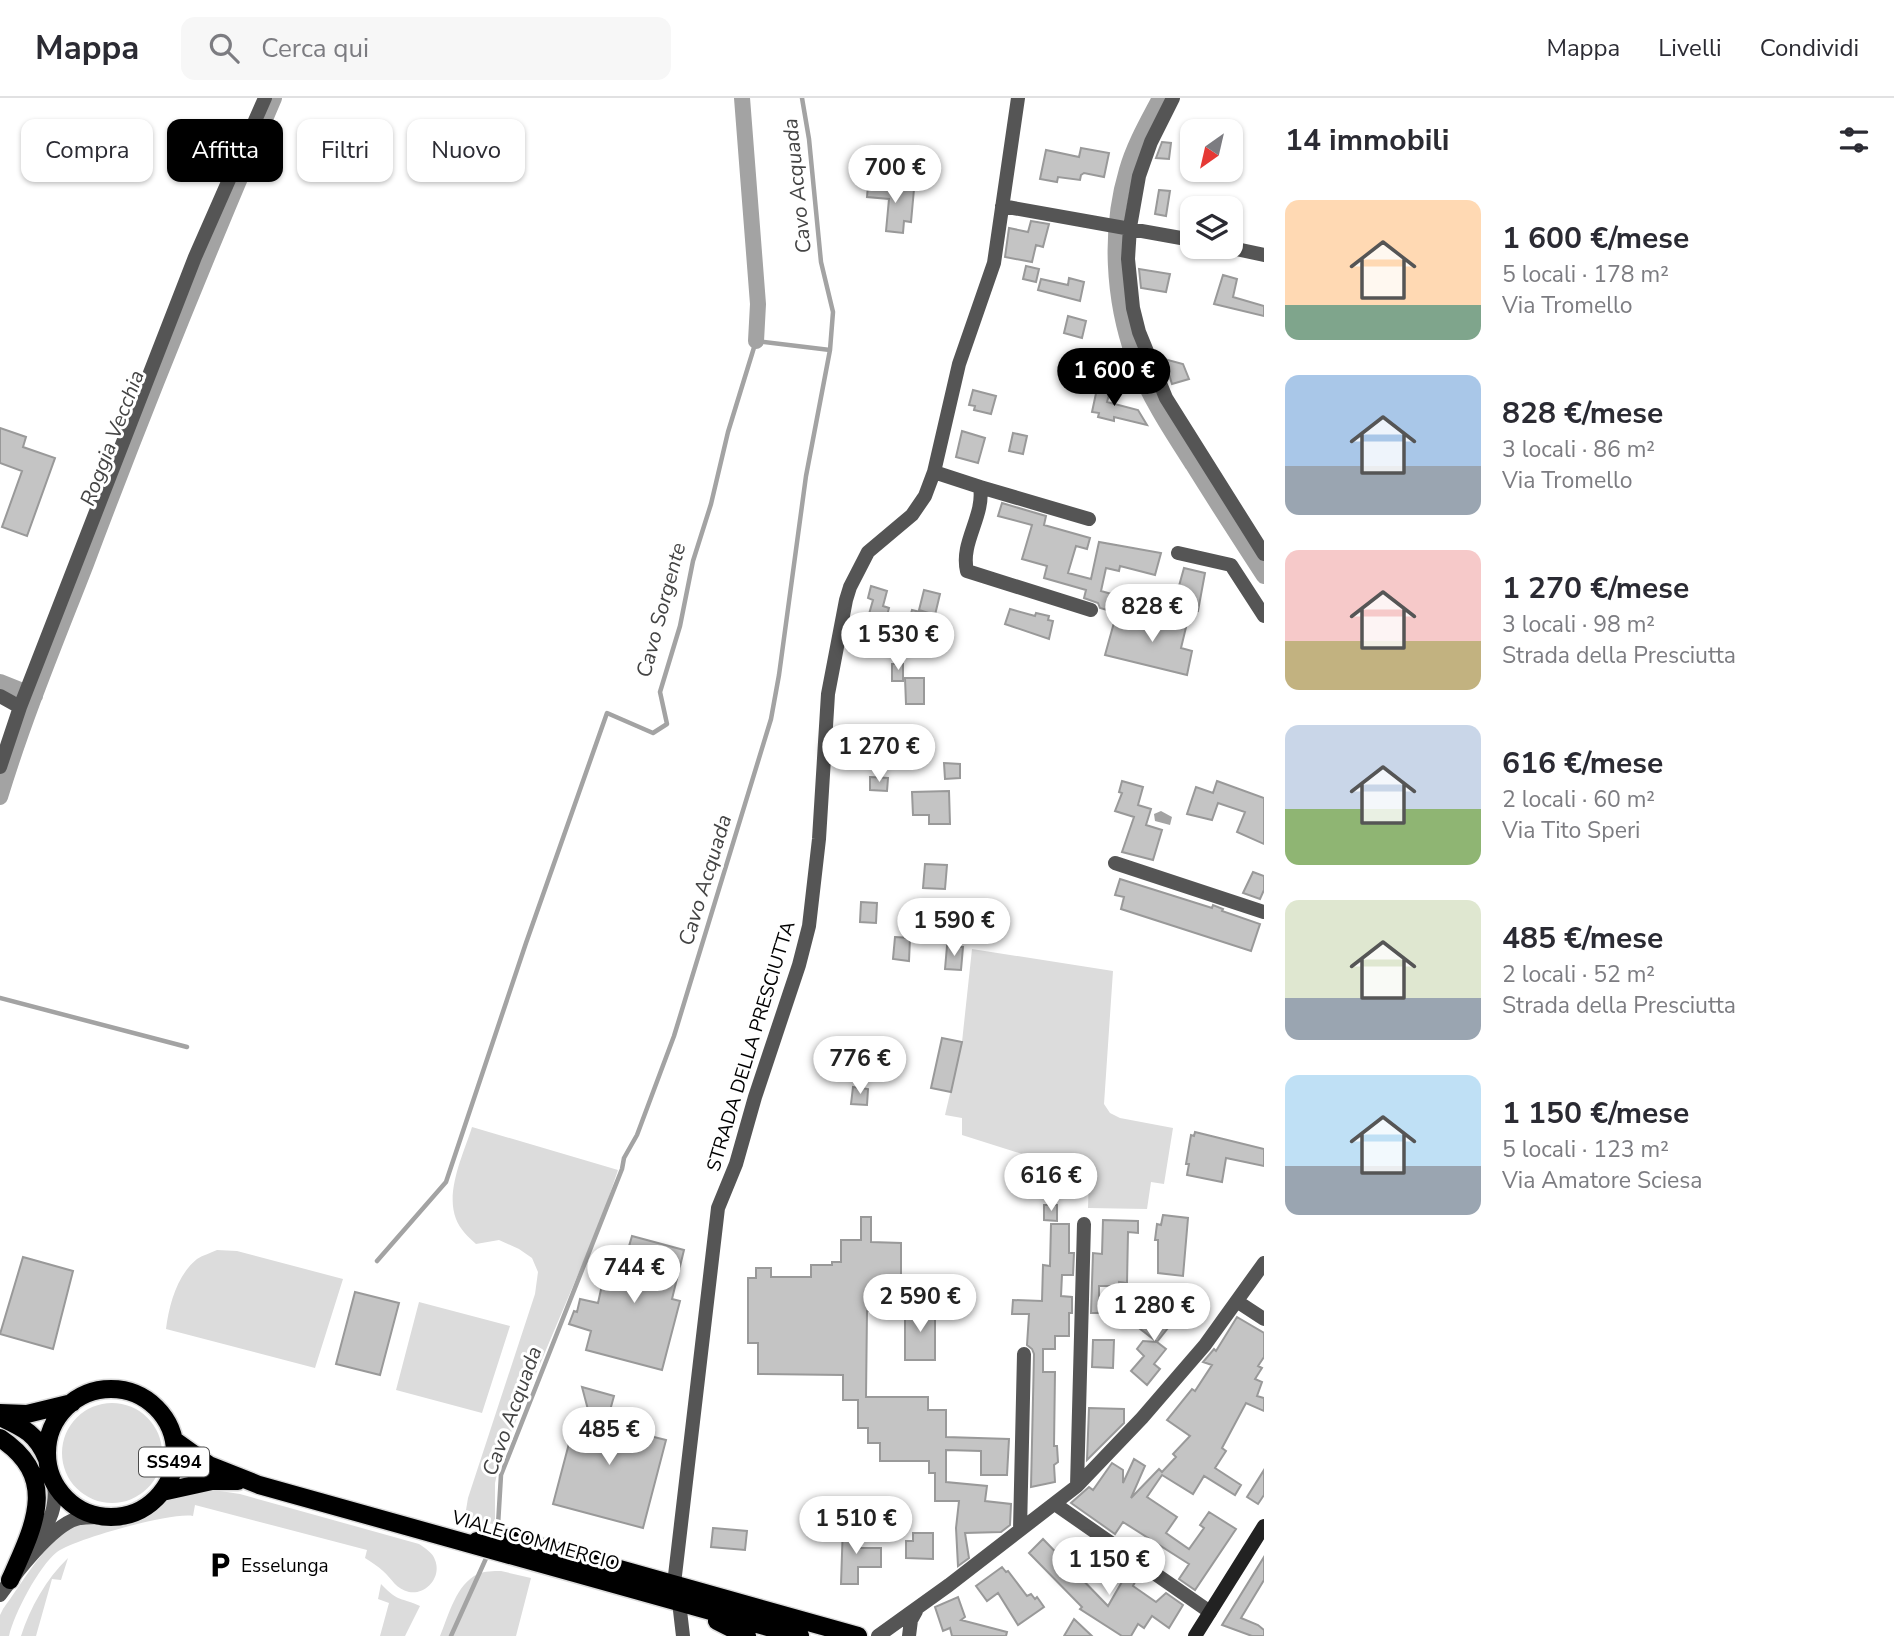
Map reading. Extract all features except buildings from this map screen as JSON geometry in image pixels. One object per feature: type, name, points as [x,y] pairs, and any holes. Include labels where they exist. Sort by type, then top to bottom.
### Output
[{"type":"main road","name":"VIALE COMMERCIO","points":[[48,1460],[52,1428],[60,1414],[91,1392],[115,1389],[138,1395],[148,1401],[164,1418],[174,1440],[209,1465],[259,1485]]},
{"type":"main road","name":"VIALE COMMERCIO","points":[[0,1415],[27,1414],[72,1403]]},
{"type":"main road","name":"VIALE COMMERCIO","points":[[0,1415],[26,1429],[41,1444],[54,1481],[64,1495],[92,1514],[109,1517],[133,1513],[154,1501],[162,1492],[212,1481],[233,1480],[476,1543],[507,1545],[679,1602],[800,1636]]},
{"type":"main road","points":[[0,1438],[28,1463],[38,1489],[36,1520],[10,1581]]},
{"type":"main road","name":"SS494","points":[[162,1492],[173,1467],[174,1440]]},
{"type":"main road","points":[[1195,1636],[1263,1532]]},
{"type":"main road","points":[[507,1545],[674,1584],[858,1636]]},
{"type":"main road","points":[[679,1602],[747,1636]]},
{"type":"street","points":[[0,767],[24,697],[195,257],[265,98]]},
{"type":"street","name":"STRADA DELLA PRESCIUTTA","points":[[674,1584],[718,1208],[736,1164],[809,926],[819,839],[828,694],[846,600],[856,573],[868,552],[912,515],[925,496],[934,472],[959,364],[994,263],[1018,98]]},
{"type":"street","points":[[1173,98],[1143,161],[1121,226],[1128,259],[1133,308],[1157,379],[1178,419],[1264,554]]},
{"type":"street","points":[[1002,206],[1180,238]]},
{"type":"street","points":[[1243,250],[1264,255]]},
{"type":"street","points":[[934,472],[1089,519]]},
{"type":"street","points":[[980,487],[983,500],[964,559],[967,571],[1091,610]]},
{"type":"street","points":[[1178,553],[1231,565],[1264,616]]},
{"type":"street","points":[[0,696],[24,697]]},
{"type":"street","points":[[1115,863],[1264,912]]},
{"type":"street","points":[[1077,1486],[1083,1224]]},
{"type":"street","points":[[878,1636],[918,1609],[1077,1486],[1142,1418],[1205,1345],[1264,1263]]},
{"type":"street","points":[[1238,1302],[1264,1319]]},
{"type":"street","points":[[1020,1530],[1024,1354]]},
{"type":"street","points":[[10,1581],[52,1517],[56,1502],[54,1481]]},
{"type":"street","points":[[1055,1504],[1210,1612]]},
{"type":"street","points":[[10,1581],[62,1525],[78,1518],[109,1517]]},
{"type":"street","points":[[679,1602],[683,1636]]},
{"type":"street","points":[[909,1636],[911,1620],[918,1609]]},
{"type":"shaded area","points":[[1161,811],[1172,817],[1170,825],[1155,821],[1154,814]]},
{"type":"shaded area","points":[[972,949],[1113,971],[1104,1104],[1110,1113],[1120,1118],[1173,1128],[1164,1184],[1151,1182],[1147,1209],[1088,1208],[1089,1175],[962,1135],[962,1118],[945,1115],[962,1042]]},
{"type":"shaded area","points":[[472,1127],[618,1170],[601,1220],[501,1456],[495,1483],[493,1524],[465,1516],[468,1498],[535,1294],[538,1272],[532,1258],[519,1249],[499,1240],[476,1244],[464,1233],[456,1219],[453,1208],[454,1184]]},
{"type":"shaded area","points":[[217,1250],[237,1251],[343,1279],[315,1368],[166,1329],[169,1310],[184,1273],[197,1259]]},
{"type":"shaded area","points":[[419,1302],[510,1326],[482,1413],[396,1390]]},
{"type":"shaded area","points":[[112,1403],[131,1406],[148,1417],[159,1434],[162,1453],[159,1472],[148,1489],[131,1500],[112,1503],[93,1500],[76,1489],[65,1472],[62,1453],[65,1434],[76,1417],[93,1406]]},
{"type":"shaded area","points":[[220,1491],[240,1494],[419,1544],[434,1557],[436,1573],[427,1588],[415,1592],[405,1591],[365,1558],[367,1550],[195,1505],[193,1516],[165,1518],[124,1528],[83,1540],[57,1552],[28,1591],[9,1636],[0,1636],[0,1615],[3,1609],[48,1547],[70,1528],[88,1522],[128,1520],[179,1496]]},
{"type":"shaded area","points":[[68,1558],[61,1580],[52,1579],[36,1636],[21,1636],[40,1594]]},
{"type":"shaded area","points":[[501,1571],[531,1578],[516,1636],[440,1636],[454,1601],[464,1585],[478,1574]]},
{"type":"shaded area","points":[[381,1584],[396,1597],[420,1606],[405,1636],[380,1636],[389,1603],[378,1599]]},
{"type":"waterway","name":"Roggia Vecchia","points":[[0,797],[30,709],[131,447],[274,98]]},
{"type":"waterway","name":"Cavo Sorgente","points":[[742,98],[758,304],[756,341]]},
{"type":"waterway","name":"Cavo Acquada","points":[[494,1536],[498,1525],[501,1475],[674,1036],[771,719],[806,476],[830,350],[833,312],[821,262],[809,139],[802,98]]},
{"type":"waterway","points":[[1160,98],[1133,151],[1121,193],[1116,264],[1127,335],[1153,400],[1264,576]]},
{"type":"waterway","name":"Cavo Sorgente","points":[[377,1261],[446,1182],[607,713],[653,733],[667,724],[660,692],[680,626],[693,561],[711,504],[728,432],[756,341],[830,350]]},
{"type":"waterway","points":[[0,682],[35,696]]},
{"type":"waterway","points":[[0,998],[187,1047]]},
{"type":"waterway","name":"Cavo Acquada","points":[[451,1636],[488,1554]]},
{"type":"place","name":"Esselunga","points":[[220,1565]]}]
